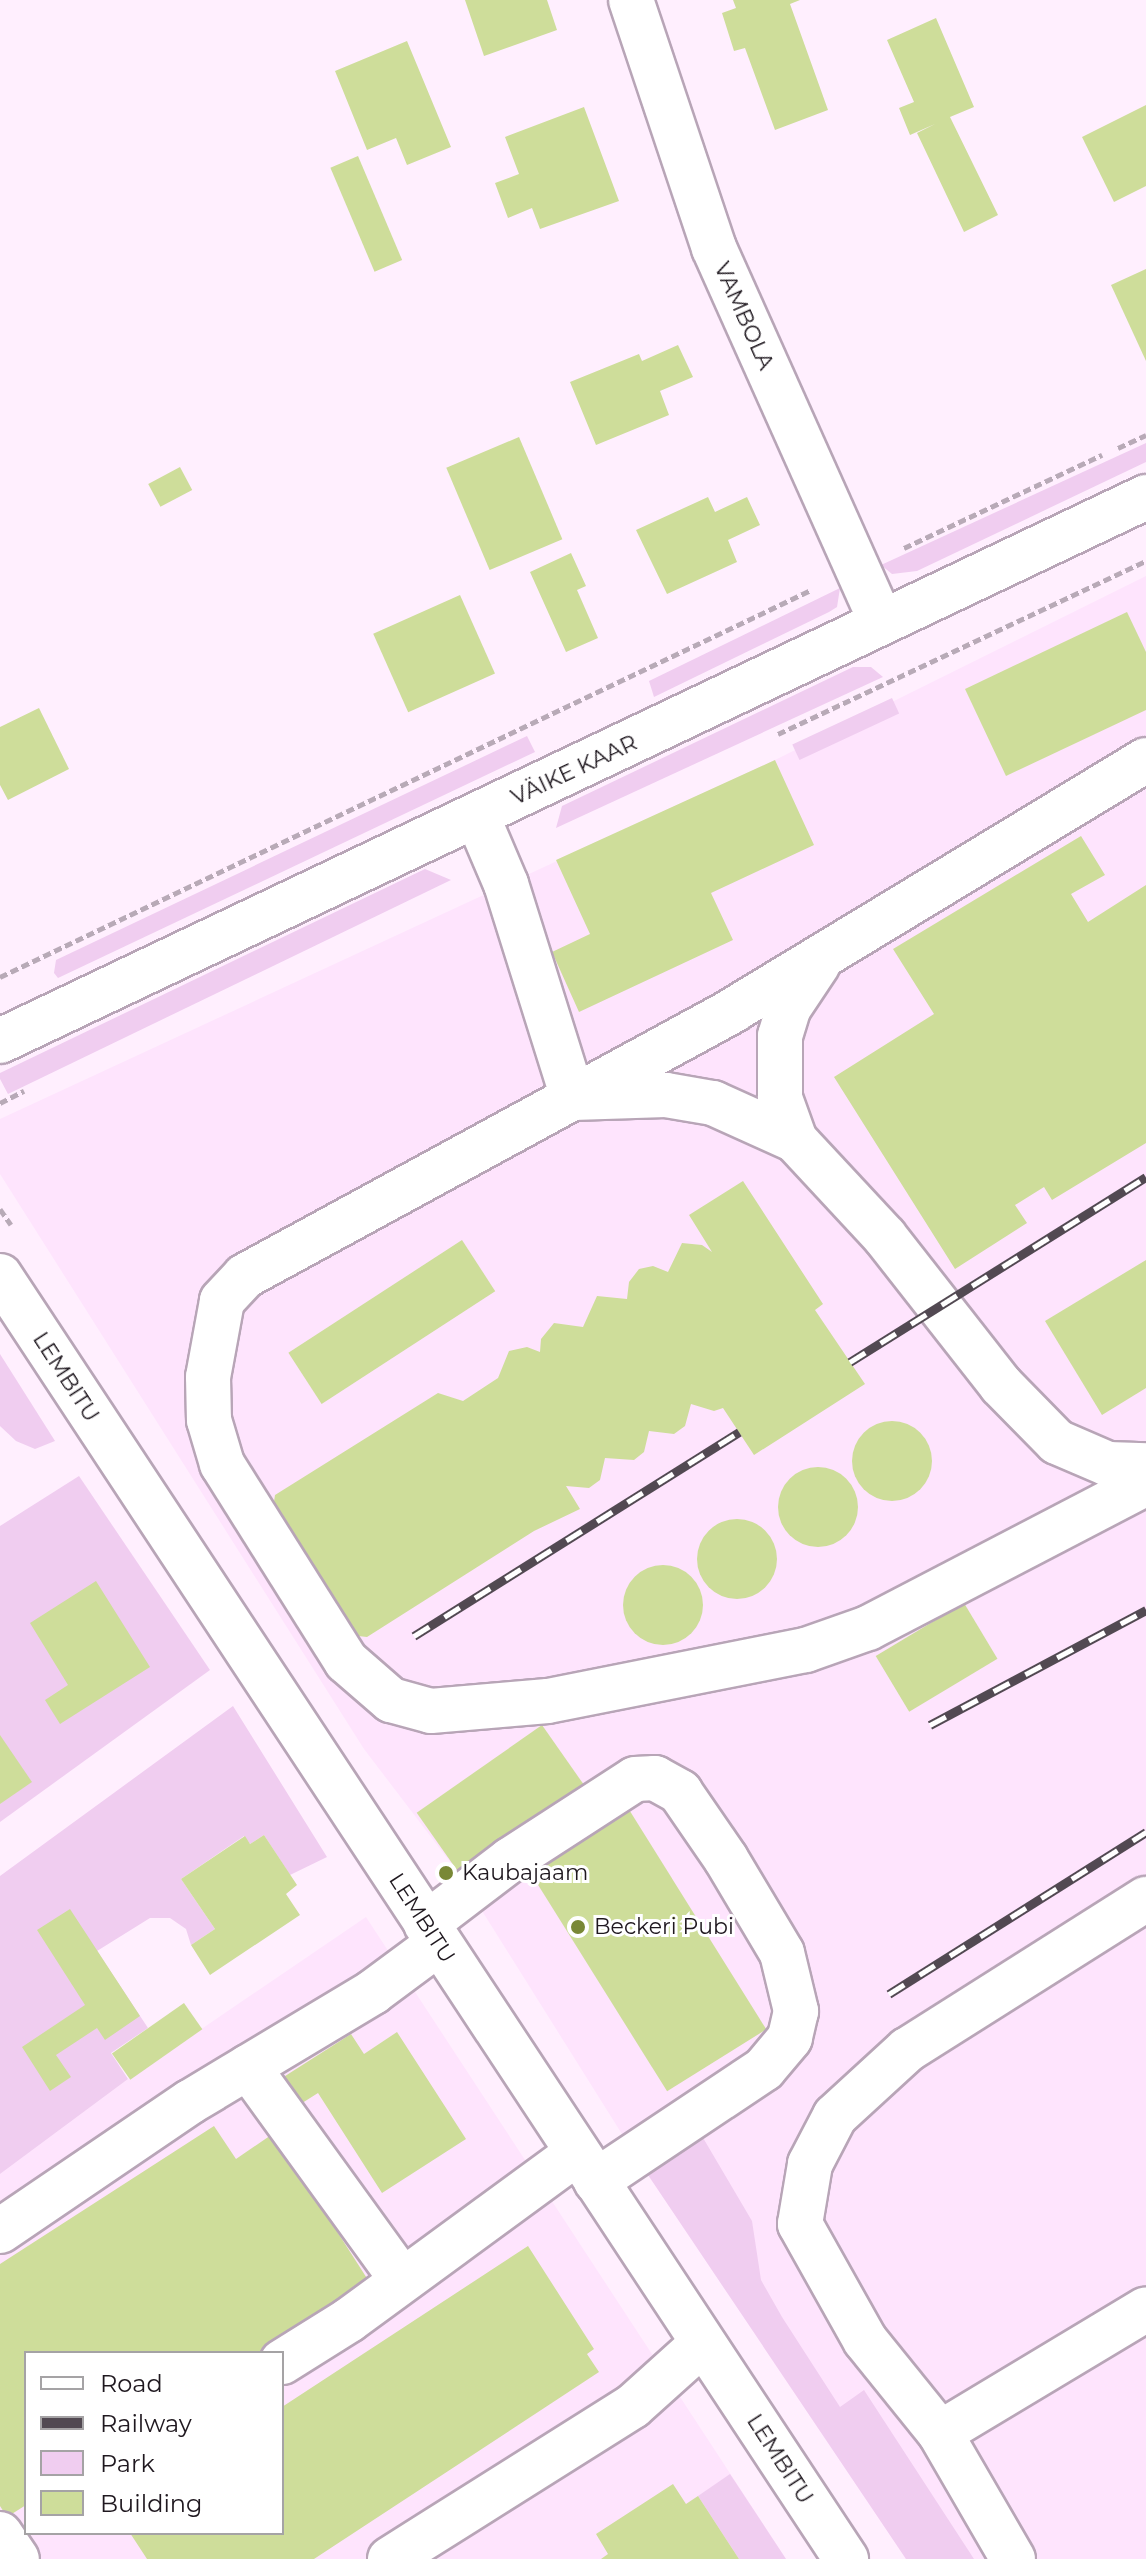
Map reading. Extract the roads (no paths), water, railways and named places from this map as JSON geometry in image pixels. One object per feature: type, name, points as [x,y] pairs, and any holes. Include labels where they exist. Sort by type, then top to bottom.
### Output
[{"type":"street","name":"VAMBOLA","points":[[631,0],[714,248],[881,622]]},
{"type":"street","name":"VÄIKE KAAR","points":[[0,1041],[1146,497]]},
{"type":"street","points":[[1146,760],[828,953],[573,1098],[305,1240],[245,1276],[222,1301],[208,1377],[209,1420],[222,1464],[346,1661],[380,1693],[431,1711],[474,1711],[806,1650],[868,1628],[1146,1483]]},
{"type":"street","points":[[477,816],[506,884],[573,1098]]},
{"type":"street","points":[[795,1140],[780,1098],[780,1036],[808,973],[828,953]]},
{"type":"street","points":[[573,1098],[666,1095],[713,1103],[795,1140],[885,1237],[1001,1385],[1057,1442],[1108,1464],[1146,1465]]},
{"type":"street","name":"LEMBITU","points":[[0,1276],[846,2559]]},
{"type":"street","points":[[0,2231],[62,2184],[373,1992],[510,1860],[635,1779],[655,1778],[680,1792],[726,1859],[782,1953],[796,2011],[790,2038],[764,2069],[587,2167],[402,2280],[284,2361]]},
{"type":"street","points":[[1013,2559],[940,2433],[865,2340],[800,2224],[810,2164],[835,2116],[907,2050],[1146,1899]]},
{"type":"street","points":[[248,2067],[402,2280]]},
{"type":"street","points":[[940,2433],[1146,2309]]},
{"type":"street","points":[[390,2559],[633,2406],[703,2343]]},
{"type":"railway","points":[[850,1362],[1146,1177]]},
{"type":"railway","points":[[414,1636],[739,1432]]},
{"type":"railway","points":[[930,1725],[1146,1610]]},
{"type":"railway","points":[[889,1994],[1146,1832]]},
{"type":"place","name":"Kaubajaam","points":[[446,1873]]},
{"type":"place","name":"Beckeri Pubi","points":[[578,1927]]}]
